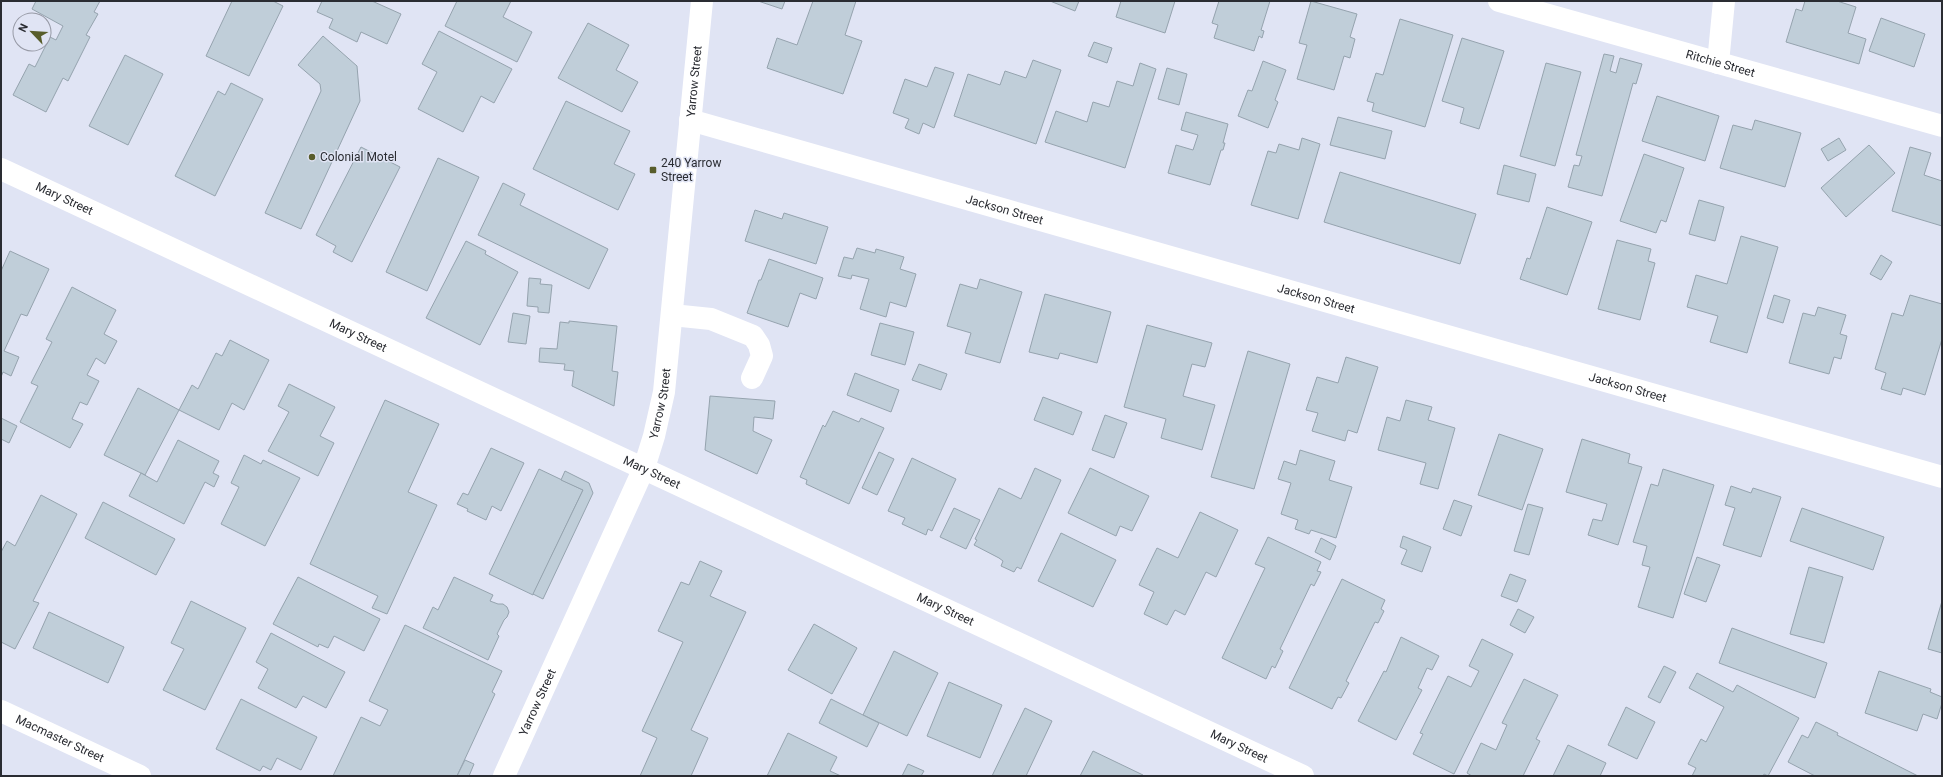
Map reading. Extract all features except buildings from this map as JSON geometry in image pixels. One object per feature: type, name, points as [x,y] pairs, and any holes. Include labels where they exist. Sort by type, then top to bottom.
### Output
[{"type":"street","name":"Yarrow Street","points":[[504,776],[644,468],[654,436],[664,392],[702,1]]},
{"type":"street","name":"Ritchie Street","points":[[1499,1],[1942,126]]},
{"type":"street","points":[[1718,63],[1724,1]]},
{"type":"street","name":"Jackson Street","points":[[690,120],[1942,478]]},
{"type":"street","name":"Mary Street","points":[[1,169],[1303,776]]},
{"type":"street","points":[[672,316],[711,319],[752,336],[759,345],[762,356],[752,378]]},
{"type":"street","name":"Macmaster Street","points":[[1,711],[140,776]]},
{"type":"place","name":"Colonial Motel","points":[[312,157]]},
{"type":"place","name":"240 Yarrow Street","points":[[653,170]]}]
